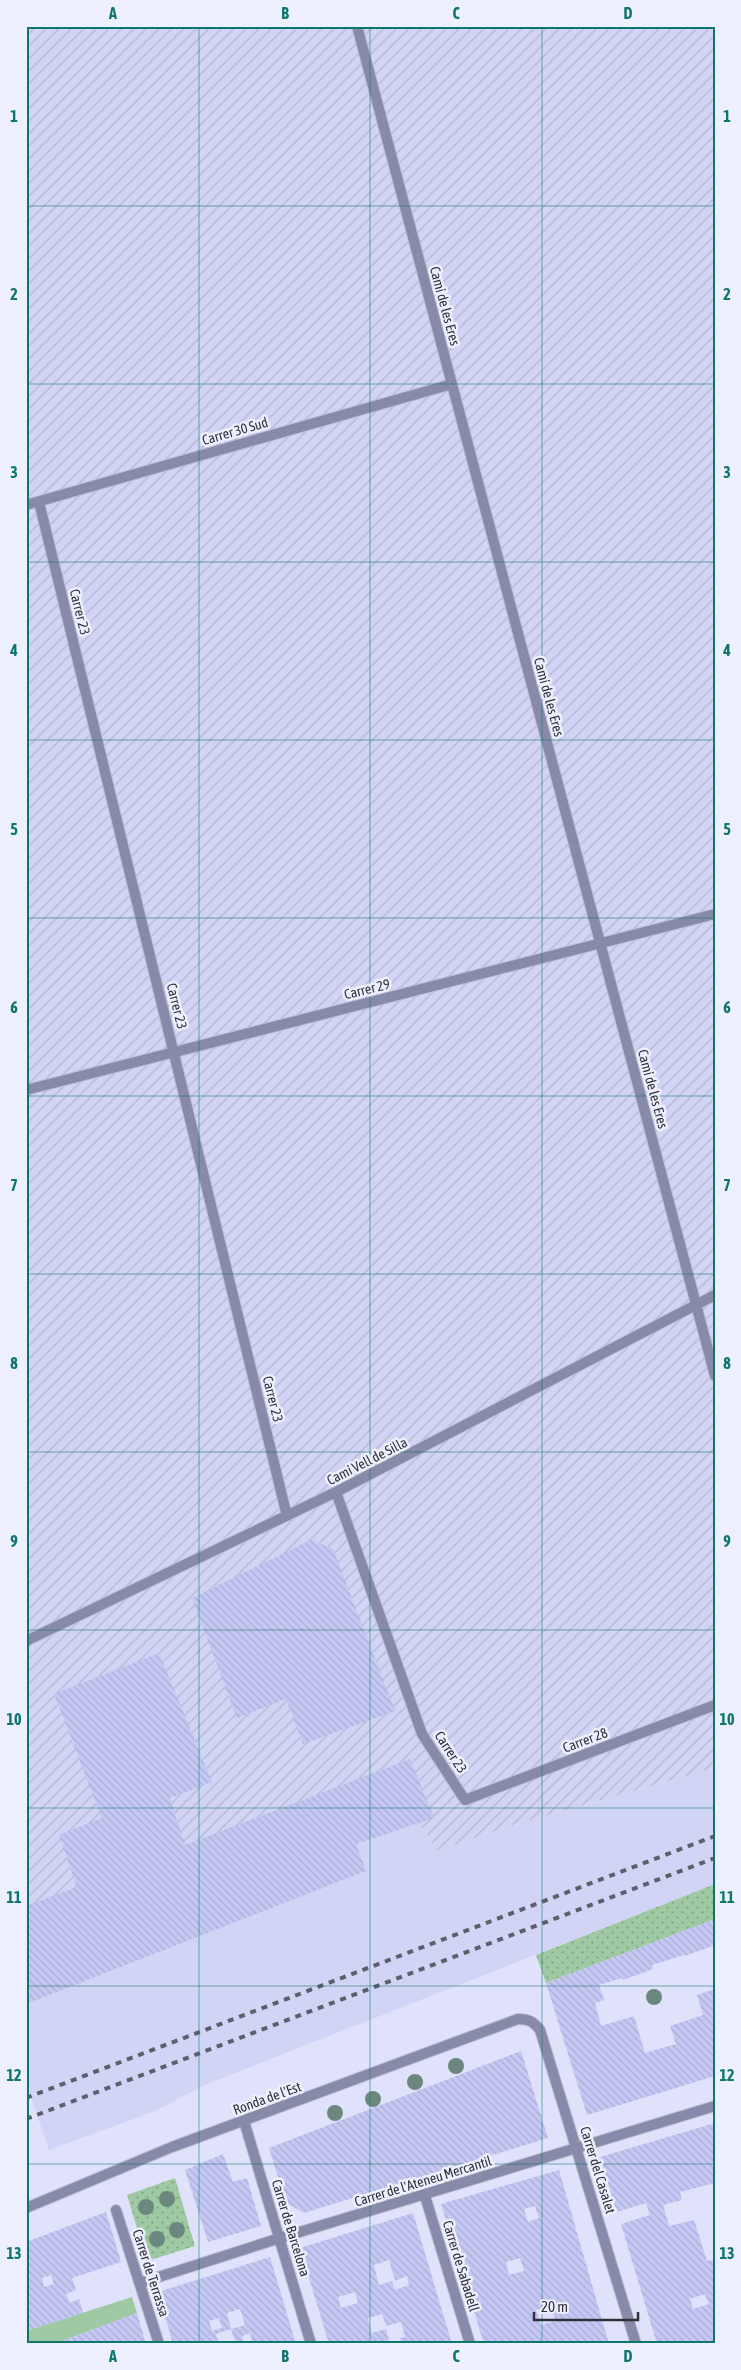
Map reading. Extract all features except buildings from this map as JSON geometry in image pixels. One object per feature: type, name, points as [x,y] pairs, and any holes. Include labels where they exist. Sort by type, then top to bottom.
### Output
[{"type":"street","name":"Camí de les Eres","points":[[357,26],[715,1376]]},
{"type":"street","name":"Carrer 30 Sud","points":[[26,505],[452,384]]},
{"type":"street","name":"Carrer 23","points":[[39,502],[287,1516]]},
{"type":"street","name":"Carrer 29","points":[[26,1090],[715,914]]},
{"type":"street","name":"Camí Vell de Silla","points":[[26,1641],[336,1492],[715,1295]]},
{"type":"street","name":"Carrer 23","points":[[336,1492],[422,1734],[466,1800]]},
{"type":"street","name":"Carrer 28","points":[[466,1800],[715,1706]]},
{"type":"street","name":"Ronda de l'Est","points":[[26,2208],[172,2147],[518,2019]]},
{"type":"street","name":"Carrer del Casalet","points":[[518,2019],[529,2020],[540,2030],[578,2148],[636,2344]]},
{"type":"street","name":"Carrer de l'Ateneu Mercantil","points":[[140,2283],[280,2238],[425,2196],[715,2106]]},
{"type":"street","name":"Carrer de Barcelona","points":[[244,2121],[312,2344]]},
{"type":"street","name":"Carrer de Sabadell","points":[[425,2196],[470,2344]]},
{"type":"street","name":"Carrer de Terrassa","points":[[116,2210],[160,2344]]},
{"type":"shaded area","points":[[26,26],[715,26],[715,1768],[513,1825],[437,1851],[419,1822],[356,1844],[366,1871],[26,2004]]},
{"type":"shaded area","points":[[715,1768],[715,1884],[207,2084],[155,2111],[49,2150],[26,2083],[26,2004],[366,1871],[356,1844],[420,1822],[437,1851],[513,1825]]},
{"type":"green space","points":[[715,1884],[715,1919],[546,1983],[536,1955]]},
{"type":"green space","points":[[175,2178],[195,2246],[147,2261],[127,2195]]},
{"type":"green space","points":[[132,2297],[137,2313],[54,2344],[26,2344],[26,2331]]},
{"type":"railway","points":[[26,2098],[715,1836]]},
{"type":"railway","points":[[26,2119],[715,1858]]}]
